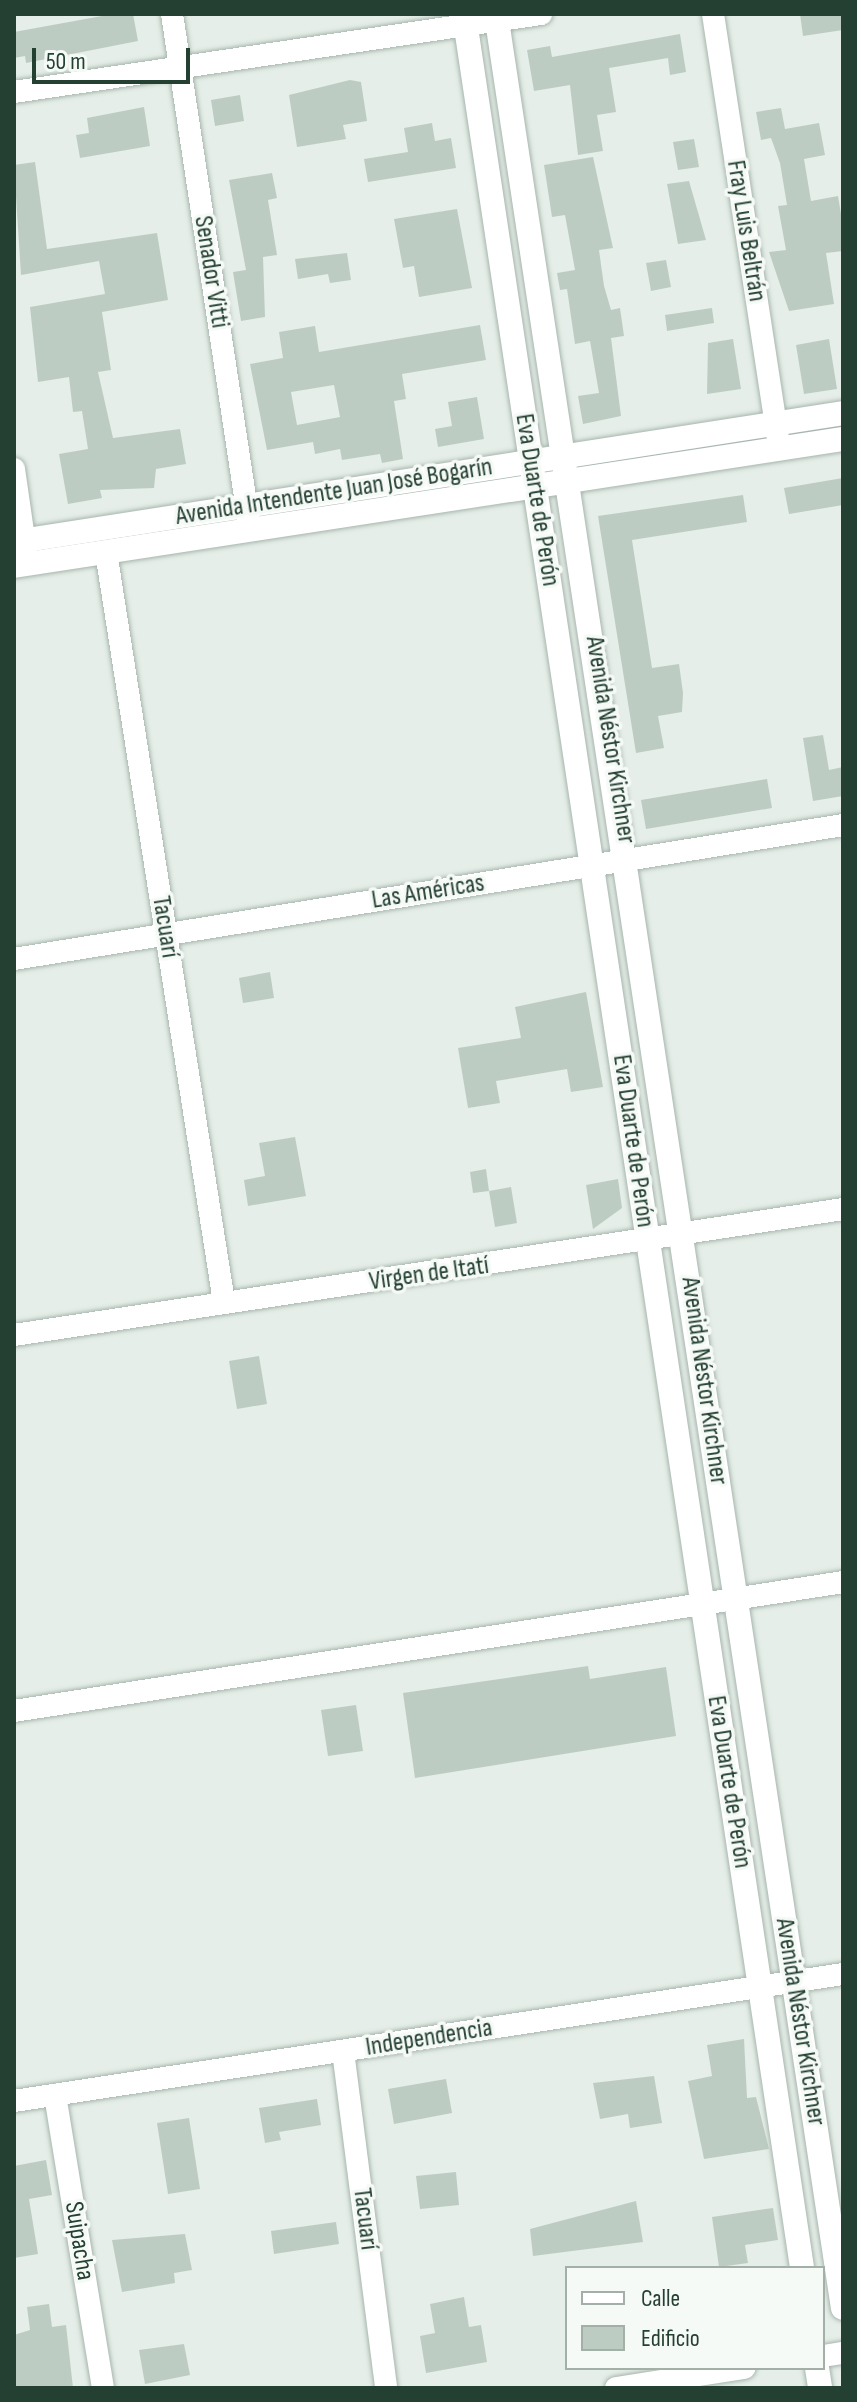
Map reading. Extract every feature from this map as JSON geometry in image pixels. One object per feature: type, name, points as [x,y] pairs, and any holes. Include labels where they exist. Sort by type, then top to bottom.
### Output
[{"type":"street","name":"Senador Vitti","points":[[172,14],[248,518]]},
{"type":"street","points":[[14,92],[465,21],[541,14]]},
{"type":"street","name":"Fray Luis Beltrán","points":[[713,14],[780,449]]},
{"type":"street","name":"Eva Duarte de Perón","points":[[497,18],[568,453]]},
{"type":"street","name":"Eva Duarte de Perón","points":[[465,21],[802,2266]]},
{"type":"street","name":"Avenida Intendente Juan José Bogarín","points":[[20,553],[106,552],[248,518],[568,453],[843,413]]},
{"type":"street","name":"Avenida Intendente Juan José Bogarín","points":[[20,553],[248,518],[572,481],[843,439]]},
{"type":"street","name":"Avenida Néstor Kirchner","points":[[568,453],[843,2308]]},
{"type":"street","points":[[14,469],[20,553]]},
{"type":"street","name":"Tacuarí","points":[[106,552],[224,1302]]},
{"type":"street","name":"Las Américas","points":[[14,959],[843,825]]},
{"type":"street","name":"Virgen de Itatí","points":[[14,1335],[843,1209]]},
{"type":"street","points":[[14,1711],[843,1582]]},
{"type":"street","name":"Independencia","points":[[14,2101],[843,1974]]},
{"type":"street","name":"Tacuarí","points":[[343,2051],[386,2388]]},
{"type":"street","name":"Suipacha","points":[[55,2095],[103,2388]]},
{"type":"street","points":[[616,2388],[731,2370]]},
{"type":"building","points":[[113,14],[133,14],[138,41],[26,63],[25,56],[14,58],[14,32]]},
{"type":"building","points":[[800,14],[843,14],[843,30],[803,36]]},
{"type":"building","points":[[680,34],[686,72],[670,75],[668,58],[609,68],[616,112],[597,115],[603,151],[578,155],[570,85],[534,91],[527,50],[550,46],[552,57]]},
{"type":"building","points":[[350,80],[361,82],[367,121],[343,125],[346,139],[297,147],[289,95]]},
{"type":"building","points":[[240,95],[244,121],[215,126],[211,100]]},
{"type":"building","points":[[144,107],[150,146],[80,158],[76,135],[89,133],[87,118]]},
{"type":"building","points":[[781,108],[785,129],[819,123],[825,155],[804,159],[811,201],[838,196],[843,226],[843,251],[826,253],[834,304],[789,311],[769,252],[786,250],[778,206],[787,205],[780,163],[771,138],[761,140],[756,112]]},
{"type":"building","points":[[432,123],[435,141],[451,138],[456,168],[368,182],[364,159],[408,152],[404,128]]},
{"type":"building","points":[[694,139],[699,167],[678,170],[673,142]]},
{"type":"building","points":[[593,157],[613,248],[599,250],[604,286],[611,310],[620,308],[624,336],[611,338],[621,416],[583,424],[578,396],[599,393],[590,341],[575,344],[567,289],[560,290],[557,273],[575,270],[565,215],[552,217],[544,165]]},
{"type":"building","points":[[35,162],[47,249],[157,233],[168,300],[102,312],[111,370],[98,372],[113,438],[180,429],[186,464],[156,469],[154,488],[100,490],[102,498],[68,504],[59,454],[88,449],[82,411],[73,412],[69,377],[38,382],[30,307],[105,294],[99,261],[21,275],[14,165]]},
{"type":"building","points":[[272,173],[277,198],[268,200],[277,255],[263,257],[265,317],[241,321],[233,272],[246,270],[229,180]]},
{"type":"building","points":[[689,181],[706,240],[678,244],[667,184]]},
{"type":"building","points":[[457,209],[472,288],[419,297],[414,266],[403,268],[394,219]]},
{"type":"building","points":[[347,253],[351,280],[330,283],[328,274],[298,279],[295,259]]},
{"type":"building","points":[[666,260],[671,287],[651,291],[646,263]]},
{"type":"building","points":[[712,308],[714,323],[667,331],[665,315]]},
{"type":"building","points":[[480,325],[486,360],[402,374],[406,399],[394,401],[403,459],[382,463],[380,454],[342,460],[340,449],[315,454],[313,442],[267,450],[250,364],[283,358],[279,332],[315,326],[319,352]],"holes":[[[334,385],[340,417],[297,425],[291,392]]]},
{"type":"building","points":[[733,339],[741,389],[707,394],[708,343]]},
{"type":"building","points":[[829,339],[837,389],[804,394],[796,345]]},
{"type":"building","points":[[477,397],[484,439],[438,447],[435,429],[452,426],[448,402]]},
{"type":"building","points":[[843,478],[843,505],[789,514],[784,488]]},
{"type":"building","points":[[743,495],[747,522],[632,540],[652,668],[679,664],[683,693],[682,712],[658,716],[664,748],[636,753],[598,516]]},
{"type":"building","points":[[823,735],[829,770],[843,767],[843,796],[813,801],[803,738]]},
{"type":"building","points":[[767,779],[772,808],[646,829],[641,800]]},
{"type":"building","points":[[270,972],[274,998],[243,1003],[239,978]]},
{"type":"building","points":[[586,992],[603,1087],[571,1092],[567,1069],[496,1081],[500,1103],[468,1108],[458,1048],[521,1038],[515,1007]]},
{"type":"building","points":[[295,1137],[306,1196],[248,1206],[244,1180],[265,1176],[259,1143]]},
{"type":"building","points":[[486,1169],[489,1191],[473,1193],[470,1172]]},
{"type":"building","points":[[618,1179],[622,1208],[593,1229],[586,1185]]},
{"type":"building","points":[[511,1187],[517,1223],[495,1227],[489,1191]]},
{"type":"building","points":[[259,1356],[267,1404],[237,1409],[229,1361]]},
{"type":"building","points":[[588,1666],[590,1679],[666,1667],[676,1736],[415,1778],[403,1693]]},
{"type":"building","points":[[356,1705],[363,1751],[328,1756],[321,1710]]},
{"type":"building","points":[[744,2039],[747,2098],[756,2097],[769,2149],[704,2159],[688,2081],[712,2076],[707,2045]]},
{"type":"building","points":[[654,2076],[662,2123],[630,2128],[628,2114],[600,2119],[593,2083]]},
{"type":"building","points":[[446,2079],[452,2113],[394,2124],[388,2089]]},
{"type":"building","points":[[317,2099],[321,2125],[279,2132],[281,2140],[265,2143],[259,2108]]},
{"type":"building","points":[[189,2118],[200,2189],[168,2194],[157,2123]]},
{"type":"building","points":[[46,2160],[52,2195],[29,2199],[38,2254],[14,2258],[14,2166]]},
{"type":"building","points":[[456,2172],[459,2205],[420,2209],[416,2176]]},
{"type":"building","points":[[636,2201],[643,2242],[533,2256],[530,2229]]},
{"type":"building","points":[[773,2208],[778,2240],[745,2245],[748,2263],[719,2266],[712,2217]]},
{"type":"building","points":[[336,2222],[339,2244],[274,2254],[271,2231]]},
{"type":"building","points":[[185,2234],[192,2270],[174,2273],[175,2283],[122,2292],[112,2240]]},
{"type":"building","points":[[464,2297],[469,2327],[481,2325],[487,2362],[426,2373],[420,2336],[435,2333],[430,2304]]},
{"type":"building","points":[[49,2304],[52,2327],[66,2325],[73,2388],[14,2388],[14,2335],[30,2330],[27,2307]]},
{"type":"building","points":[[184,2344],[190,2375],[145,2384],[139,2350]]}]
